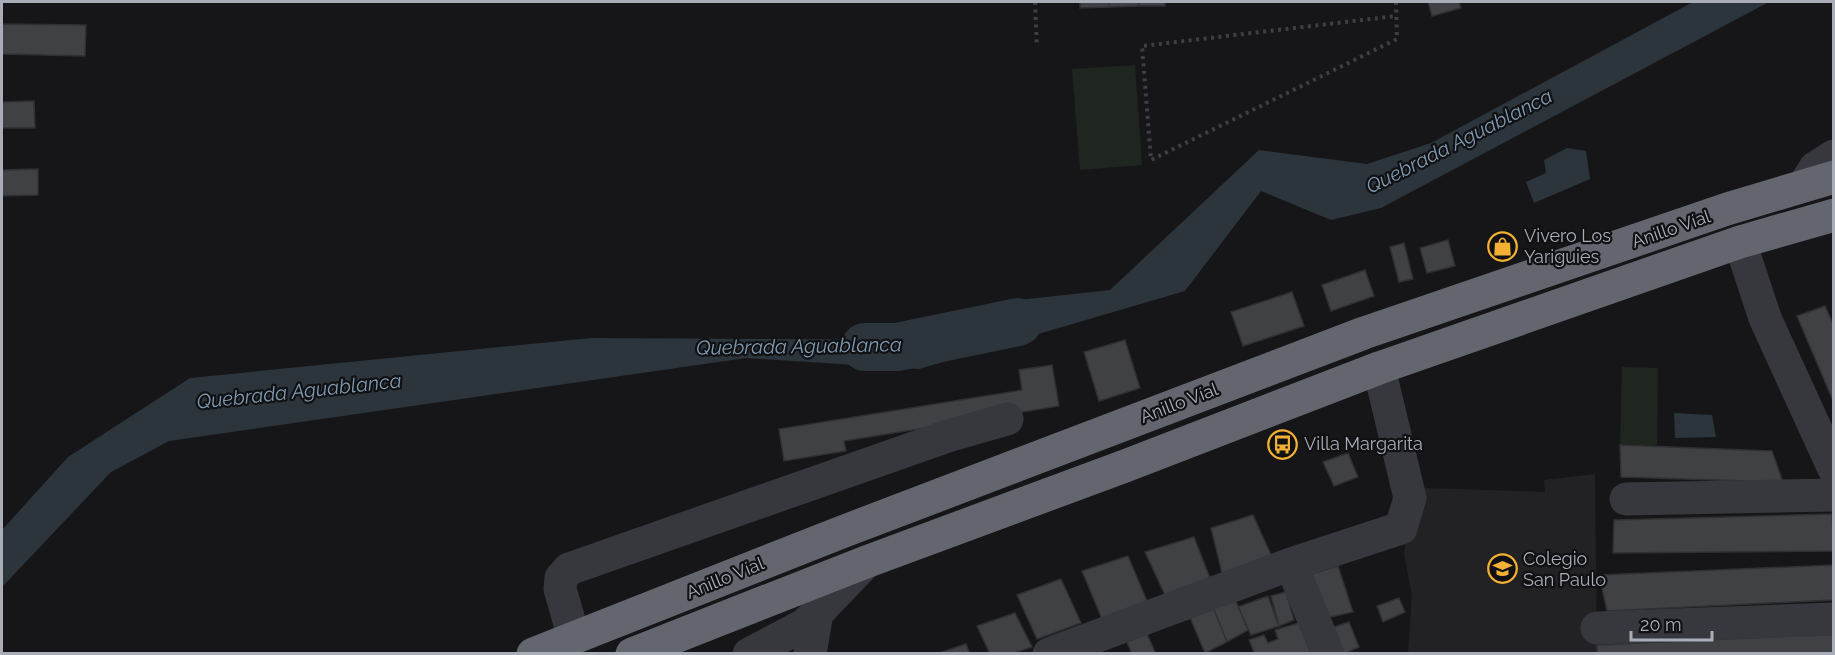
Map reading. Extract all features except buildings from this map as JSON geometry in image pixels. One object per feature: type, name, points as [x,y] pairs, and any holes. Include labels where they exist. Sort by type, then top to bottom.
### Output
[{"type":"highway","name":"Anillo Víal","points":[[532,654],[842,532],[1364,333],[1727,209],[1819,181]]},
{"type":"highway","name":"Anillo Víal","points":[[632,654],[866,562],[1125,466],[1379,368],[1740,242],[1833,216]]},
{"type":"lane","points":[[1819,181],[1815,168],[1833,156]]},
{"type":"lane","points":[[1740,242],[1765,318],[1833,469]]},
{"type":"lane","points":[[1049,654],[1291,564],[1401,528],[1410,498],[1379,368]]},
{"type":"lane","points":[[574,638],[560,589],[561,578],[569,569],[948,436],[1007,419]]},
{"type":"lane","points":[[1626,499],[1833,495]]},
{"type":"lane","points":[[749,654],[790,634],[817,614],[866,562]]},
{"type":"lane","points":[[1291,564],[1328,654]]},
{"type":"lane","points":[[810,654],[817,614]]},
{"type":"lane","points":[[1597,628],[1833,619]]},
{"type":"path","points":[[1035,2],[1037,47]]},
{"type":"path","points":[[1396,2],[1397,39],[1151,160],[1142,46],[1396,16]]},
{"type":"shaded area","points":[[1135,65],[1142,165],[1080,170],[1072,69]]},
{"type":"shaded area","points":[[1622,367],[1658,368],[1657,445],[1620,445]]},
{"type":"shaded area","name":"Colegio San Paulo","points":[[1595,474],[1597,653],[1408,653],[1412,596],[1404,554],[1409,520],[1424,488],[1545,492],[1544,480]]},
{"type":"water","points":[[1693,2],[1769,2],[1381,208],[1331,220],[1261,191],[1185,291],[919,369],[746,358],[169,441],[111,472],[2,587],[2,530],[68,457],[190,378],[591,338],[945,340],[1019,300],[1110,290],[1259,150],[1367,164],[1431,143]]},
{"type":"water","points":[[1567,148],[1586,151],[1590,179],[1534,203],[1526,182],[1546,173],[1544,160]]},
{"type":"water","points":[[1674,413],[1712,415],[1716,437],[1675,438]]},
{"type":"waterway","name":"Quebrada Aguablanca","points":[[865,347],[897,347],[1018,322]]},
{"type":"place","name":"Vivero Los Yariguies","points":[[1503,246]]},
{"type":"place","name":"Villa Margarita","points":[[1283,444]]},
{"type":"place","name":"Colegio San Paulo","points":[[1502,569]]}]
